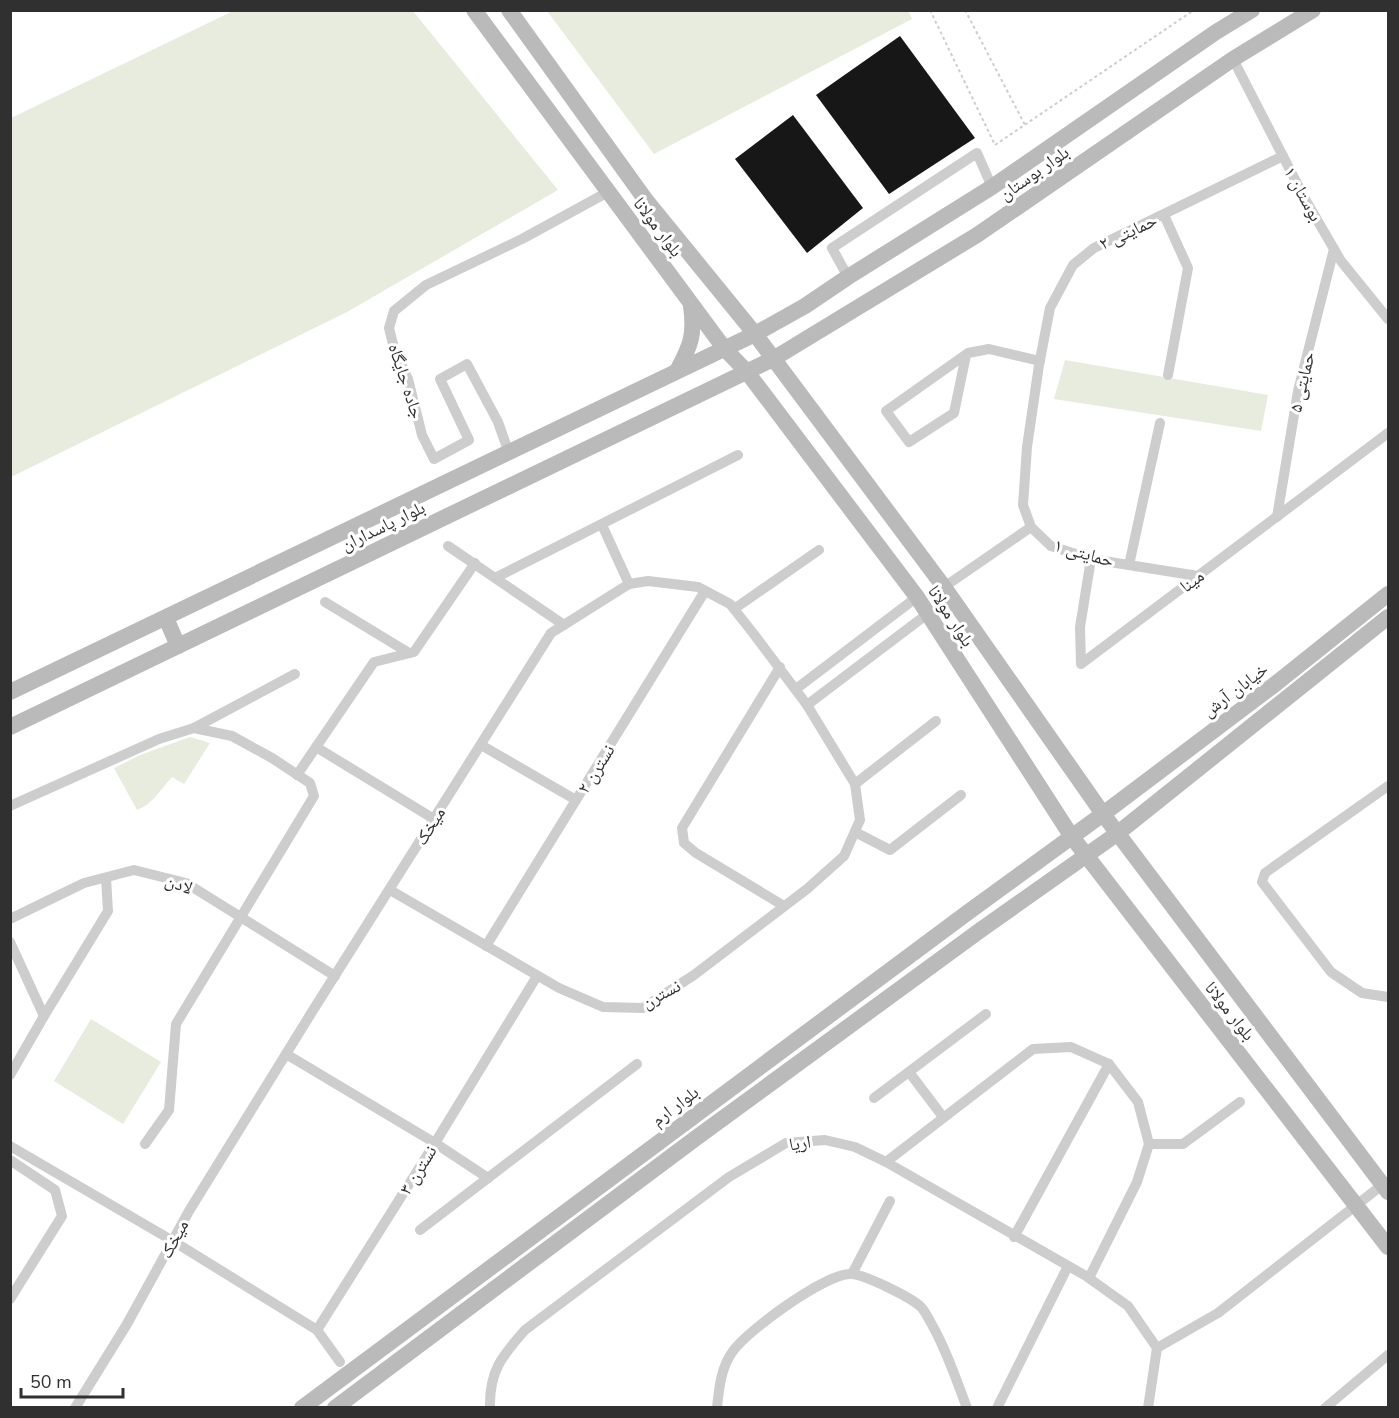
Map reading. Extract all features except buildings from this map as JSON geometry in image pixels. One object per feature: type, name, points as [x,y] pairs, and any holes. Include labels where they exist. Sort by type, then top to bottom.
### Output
[{"type":"main road","name":"بلوار مولانا","points":[[474,10],[724,348],[747,372],[916,597],[1071,837],[1389,1247]]},
{"type":"main road","name":"بلوار مولانا","points":[[509,10],[645,199],[755,334],[944,587],[1103,814],[1386,1186]]},
{"type":"main road","name":"بلوار بوستان","points":[[755,334],[805,306],[992,187],[1216,32],[1252,10]]},
{"type":"main road","name":"بلوار بوستان","points":[[773,359],[987,229],[1233,58],[1313,10]]},
{"type":"main road","points":[[677,371],[691,342],[694,327],[690,302]]},
{"type":"main road","name":"بلوار پاسداران","points":[[10,692],[755,334]]},
{"type":"main road","name":"بلوار پاسداران","points":[[10,727],[773,359]]},
{"type":"main road","name":"خیابان آرش","points":[[1071,837],[1274,685],[1389,594]]},
{"type":"main road","points":[[165,618],[178,646]]},
{"type":"main road","points":[[336,1407],[696,1138],[1118,833],[1389,618]]},
{"type":"main road","points":[[1274,685],[1286,700]]},
{"type":"main road","name":"بلوار ارم","points":[[302,1407],[1071,837]]},
{"type":"street","name":"بوستان ۱","points":[[1233,58],[1305,199],[1341,261],[1389,320]]},
{"type":"street","points":[[848,277],[832,248],[977,153],[992,187]]},
{"type":"street","name":"حمایتی ۲","points":[[1039,363],[1050,308],[1073,265],[1094,248],[1283,156]]},
{"type":"street","name":"جاده جایگاه","points":[[509,453],[498,422],[467,364],[440,379],[469,440],[434,459],[423,435],[408,378],[394,348],[389,328],[394,311],[426,285],[522,239],[608,192]]},
{"type":"street","points":[[1164,215],[1188,268],[1168,375]]},
{"type":"street","name":"حمایتی ۵","points":[[1277,517],[1298,391],[1334,249]]},
{"type":"street","points":[[944,587],[1031,527],[1023,505],[1039,363],[989,349],[966,355],[886,411],[909,442],[954,412],[966,355]]},
{"type":"street","points":[[1129,565],[1160,423]]},
{"type":"street","name":"مینا","points":[[1091,559],[1080,627],[1080,664],[1389,433]]},
{"type":"street","points":[[496,577],[738,455]]},
{"type":"street","points":[[602,525],[629,584]]},
{"type":"street","name":"حمایتی ۱","points":[[1031,527],[1051,546],[1091,559],[1198,576]]},
{"type":"street","points":[[448,546],[564,625]]},
{"type":"street","points":[[734,609],[819,550]]},
{"type":"street","points":[[297,775],[374,662],[414,652],[475,563]]},
{"type":"street","name":"میخک","points":[[75,1407],[127,1324],[173,1241],[286,1054],[551,633],[629,584],[648,581],[698,587],[730,604],[796,689],[855,784],[860,820]]},
{"type":"street","name":"نسترن ۲","points":[[486,946],[705,591]]},
{"type":"street","points":[[796,689],[916,597]]},
{"type":"street","points":[[325,602],[409,653]]},
{"type":"street","points":[[807,705],[926,615]]},
{"type":"street","points":[[780,667],[682,828],[684,843],[696,854],[784,906]]},
{"type":"street","points":[[10,806],[159,739],[194,728],[295,674]]},
{"type":"street","points":[[855,784],[936,722]]},
{"type":"street","points":[[145,1144],[168,1110],[176,1024],[314,796],[310,783],[272,758],[232,736],[194,728]]},
{"type":"street","points":[[481,745],[576,800]]},
{"type":"street","points":[[316,747],[434,819]]},
{"type":"street","points":[[1389,786],[1265,873],[1262,882],[1331,972],[1362,993],[1389,997]]},
{"type":"street","points":[[855,832],[890,850],[961,795]]},
{"type":"street","name":"نسترن","points":[[390,890],[559,988],[603,1007],[643,1008],[694,975],[784,906],[844,856],[860,820]]},
{"type":"street","name":"لادن","points":[[10,919],[84,883],[134,870],[186,883],[335,976]]},
{"type":"street","points":[[10,1075],[108,911],[106,878]]},
{"type":"street","points":[[12,950],[44,1016]]},
{"type":"street","name":"نسترن ۳","points":[[317,1330],[537,976]]},
{"type":"street","points":[[874,1098],[986,1014]]},
{"type":"street","points":[[886,1162],[1033,1049],[1071,1047],[1109,1064],[1138,1102],[1149,1144],[1137,1182],[1089,1278]]},
{"type":"street","points":[[286,1054],[435,1143],[488,1178]]},
{"type":"street","points":[[420,1230],[637,1064]]},
{"type":"street","points":[[1014,1236],[1109,1064]]},
{"type":"street","points":[[909,1072],[943,1117]]},
{"type":"street","points":[[1149,1144],[1183,1144],[1240,1102]]},
{"type":"street","name":"اریا","points":[[490,1407],[490,1390],[500,1358],[525,1330],[729,1177],[786,1143],[825,1140],[855,1148],[886,1162],[1089,1278],[1128,1306],[1158,1347]]},
{"type":"street","points":[[10,1146],[173,1241],[317,1330],[340,1362]]},
{"type":"street","points":[[10,1160],[55,1190],[62,1216],[10,1299]]},
{"type":"street","points":[[58,1201],[70,1181]]},
{"type":"street","points":[[1148,1407],[1158,1347],[1218,1313],[1355,1205],[1386,1186]]},
{"type":"street","points":[[852,1274],[890,1202]]},
{"type":"street","points":[[997,1407],[1068,1266]]},
{"type":"street","points":[[717,1407],[720,1379],[732,1351],[751,1332],[814,1288],[834,1277],[852,1274],[885,1286],[921,1307],[940,1339],[967,1407]]},
{"type":"street","points":[[1325,1407],[1389,1355]]},
{"type":"path","points":[[930,10],[995,144],[1194,10]]},
{"type":"path","points":[[965,10],[1025,124]]},
{"type":"shaded area","points":[[908,10],[912,19],[654,154],[547,11]]},
{"type":"shaded area","points":[[233,11],[413,11],[558,190],[347,312],[11,477],[11,118]]},
{"type":"shaded area","points":[[1065,360],[1268,395],[1261,431],[1054,399]]},
{"type":"shaded area","points":[[190,737],[210,743],[184,784],[172,777],[152,800],[137,810],[114,768],[140,755]]},
{"type":"shaded area","points":[[91,1019],[161,1062],[123,1124],[54,1081]]}]
